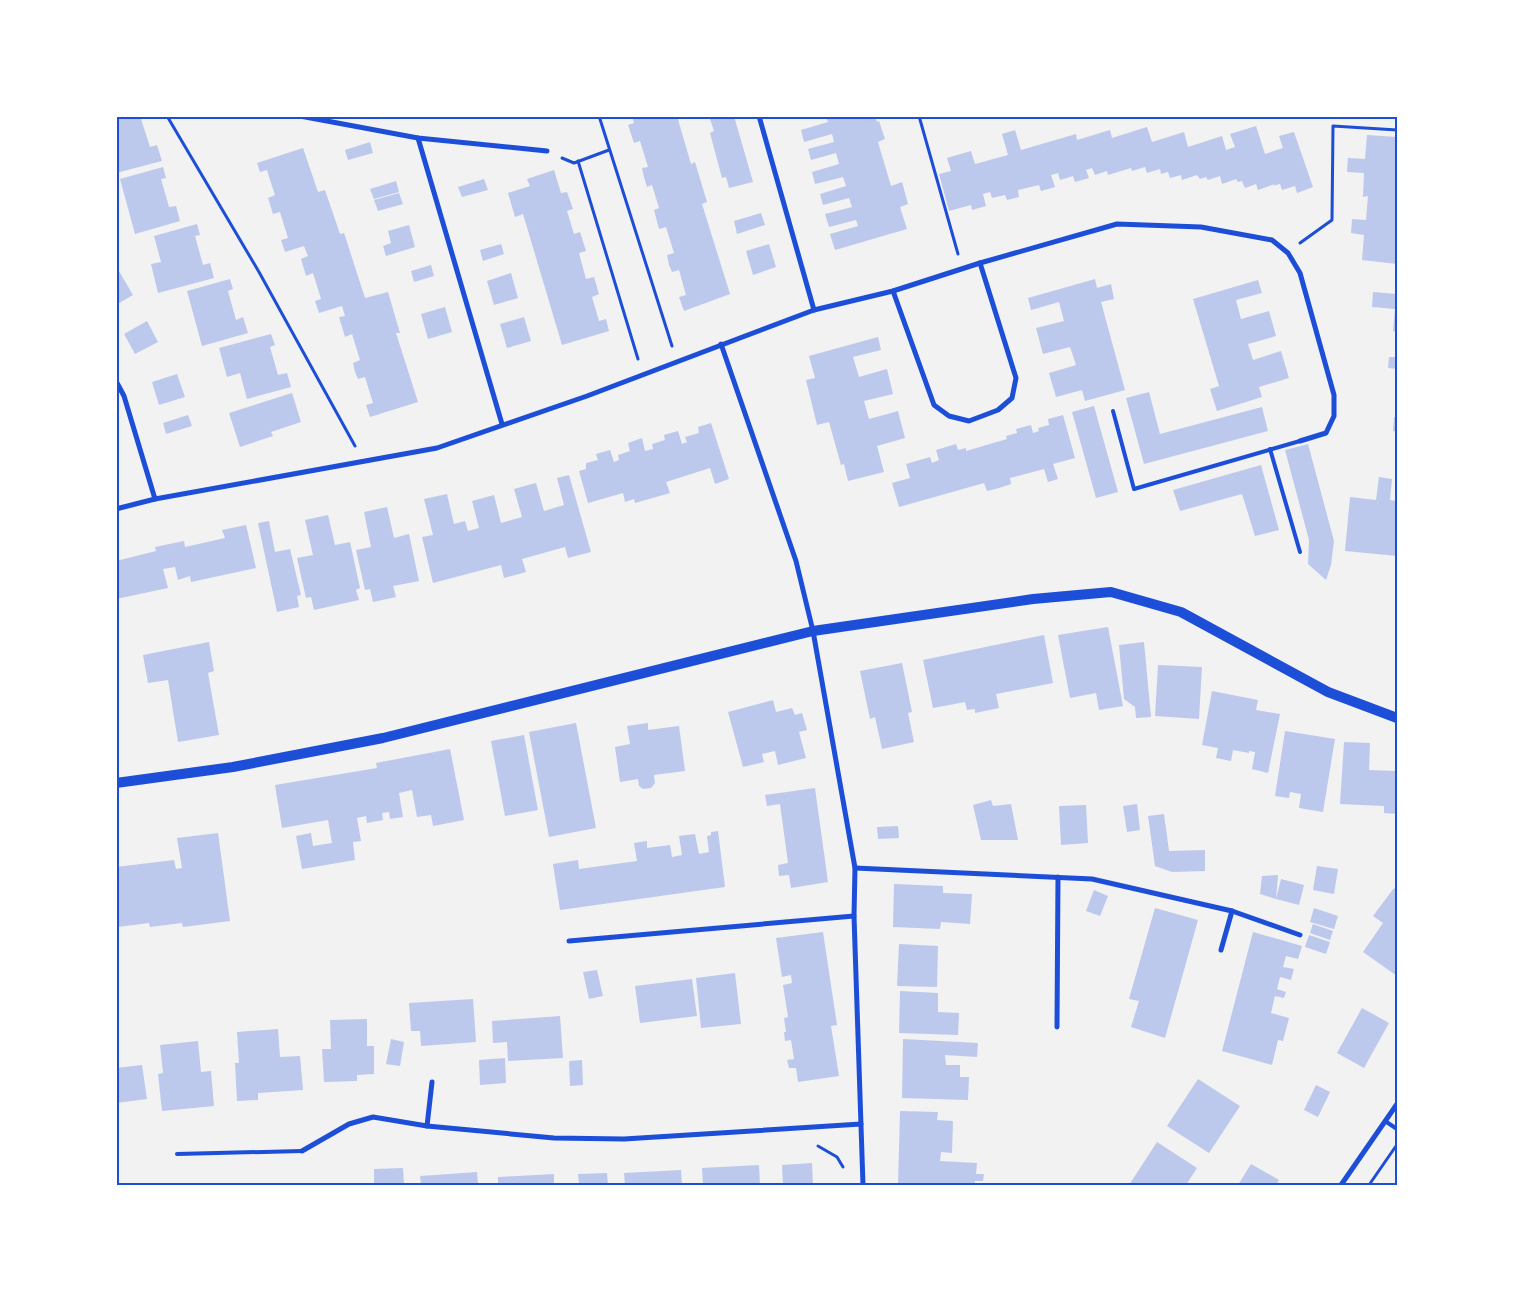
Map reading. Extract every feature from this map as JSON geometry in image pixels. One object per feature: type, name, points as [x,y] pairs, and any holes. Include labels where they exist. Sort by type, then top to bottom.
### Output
[{"type":"main road","points":[[116,783],[232,767],[383,738],[813,631],[1032,598],[1111,592],[1181,612],[1328,692],[1397,718]]},
{"type":"street","points":[[300,116],[418,138],[547,151]]},
{"type":"street","points":[[759,116],[814,310]]},
{"type":"street","points":[[418,138],[502,424]]},
{"type":"street","points":[[116,509],[155,499],[437,448],[587,396],[814,310],[893,291],[980,263],[1117,224],[1201,227],[1272,240],[1288,253],[1300,273],[1334,395],[1334,416],[1326,433],[1300,441]]},
{"type":"street","points":[[893,291],[934,405],[950,416],[969,421],[998,410],[1012,398],[1016,378],[980,263]]},
{"type":"street","points":[[721,344],[796,561],[813,631],[855,868],[854,916],[863,1185]]},
{"type":"street","points":[[116,381],[124,396],[155,499]]},
{"type":"street","points":[[855,868],[1092,879],[1232,911],[1300,934]]},
{"type":"street","points":[[1057,1028],[1058,877]]},
{"type":"street","points":[[1221,950],[1232,911]]},
{"type":"street","points":[[569,941],[854,916]]},
{"type":"street","points":[[427,1126],[432,1082]]},
{"type":"street","points":[[1341,1185],[1397,1104]]},
{"type":"street","points":[[302,1150],[349,1124],[373,1117],[427,1126],[554,1138],[624,1139],[861,1124]]},
{"type":"lane","points":[[1113,411],[1134,489],[1300,441]]},
{"type":"lane","points":[[1270,449],[1300,552]]},
{"type":"lane","points":[[1385,1121],[1397,1129]]},
{"type":"lane","points":[[176,1154],[302,1150]]},
{"type":"path","points":[[167,116],[259,272],[363,461]]},
{"type":"path","points":[[599,116],[676,361]]},
{"type":"path","points":[[919,116],[962,269]]},
{"type":"path","points":[[1288,253],[1332,220],[1333,126],[1397,130]]},
{"type":"path","points":[[547,151],[574,163],[609,150]]},
{"type":"path","points":[[578,162],[643,374]]},
{"type":"path","points":[[804,1129],[804,1143],[819,1146],[831,1153],[837,1157],[844,1168]]},
{"type":"path","points":[[1369,1185],[1397,1146]]},
{"type":"building","points":[[116,116],[149,116],[141,119],[150,147],[157,145],[162,161],[116,173]]},
{"type":"building","points":[[632,116],[677,116],[691,164],[695,162],[707,202],[702,204],[730,294],[684,311],[679,297],[686,295],[679,270],[672,272],[667,255],[674,253],[666,227],[659,229],[654,210],[659,208],[652,185],[647,187],[642,168],[648,167],[640,141],[634,143],[628,125],[634,123]]},
{"type":"building","points":[[721,116],[734,116],[753,182],[729,188],[726,177],[722,178],[710,133],[714,131],[710,119]]},
{"type":"building","points":[[826,116],[875,116],[877,122],[879,121],[885,139],[878,142],[891,186],[902,182],[908,204],[900,207],[907,229],[835,250],[830,234],[858,226],[856,220],[829,227],[825,214],[852,207],[849,198],[823,205],[820,194],[846,186],[843,177],[815,184],[812,172],[839,164],[836,153],[811,160],[808,149],[834,142],[832,134],[804,142],[801,130],[828,122]]},
{"type":"building","points":[[1256,126],[1265,154],[1283,148],[1279,136],[1294,132],[1313,187],[1297,193],[1295,186],[1282,190],[1280,184],[1258,190],[1256,184],[1245,188],[1242,181],[1238,182],[1236,179],[1222,184],[1220,176],[1208,180],[1206,177],[1200,179],[1197,175],[1182,180],[1181,175],[1170,178],[1168,172],[1161,174],[1160,169],[1147,173],[1145,167],[1132,171],[1131,168],[1108,175],[1107,171],[1095,175],[1092,168],[1086,170],[1089,178],[1075,182],[1073,176],[1060,180],[1058,173],[1051,175],[1055,187],[1041,191],[1039,185],[1018,190],[1019,197],[1007,200],[1005,195],[992,198],[990,192],[983,194],[986,206],[972,210],[971,205],[949,211],[939,174],[951,171],[947,158],[971,151],[975,164],[1008,155],[1002,134],[1015,130],[1021,150],[1076,134],[1077,140],[1110,130],[1112,138],[1147,127],[1152,142],[1184,132],[1188,147],[1222,136],[1226,150],[1235,147],[1230,134]]},
{"type":"building","points":[[1367,135],[1397,137],[1397,264],[1362,260],[1364,235],[1351,233],[1352,219],[1366,220],[1368,196],[1363,197],[1364,173],[1347,172],[1348,158],[1365,159]]},
{"type":"building","points":[[370,142],[373,153],[348,160],[345,150]]},
{"type":"building","points":[[303,148],[318,192],[325,190],[340,234],[344,233],[365,298],[388,292],[400,333],[396,333],[418,402],[370,417],[366,405],[373,403],[365,377],[358,379],[355,372],[353,363],[360,360],[352,334],[345,337],[339,317],[345,316],[342,306],[319,313],[315,301],[321,299],[313,273],[306,276],[301,259],[308,256],[304,246],[285,252],[281,240],[288,238],[280,212],[273,214],[268,198],[275,195],[267,170],[260,172],[257,163]]},
{"type":"building","points":[[163,167],[166,178],[161,179],[169,207],[176,206],[180,221],[135,234],[120,179]]},
{"type":"building","points":[[554,170],[561,193],[567,192],[573,209],[567,211],[574,234],[580,232],[586,251],[579,253],[586,279],[594,277],[599,294],[592,297],[599,321],[606,319],[609,331],[562,345],[523,214],[515,217],[508,193],[530,186],[527,179]]},
{"type":"building","points":[[484,179],[488,190],[462,197],[458,187]]},
{"type":"building","points":[[396,181],[399,192],[374,199],[370,189]]},
{"type":"building","points":[[399,193],[403,204],[378,211],[374,200]]},
{"type":"building","points":[[761,213],[765,225],[737,234],[734,221]]},
{"type":"building","points":[[197,224],[200,235],[195,236],[203,265],[210,263],[214,278],[158,293],[151,264],[161,262],[154,236]]},
{"type":"building","points":[[409,225],[415,247],[386,256],[383,246],[391,243],[388,231]]},
{"type":"building","points":[[501,244],[504,254],[483,261],[480,250]]},
{"type":"building","points":[[769,244],[776,267],[753,275],[746,251]]},
{"type":"building","points":[[431,265],[434,276],[414,282],[411,271]]},
{"type":"building","points":[[116,266],[133,295],[116,305]]},
{"type":"building","points":[[511,273],[518,298],[494,305],[487,281]]},
{"type":"building","points":[[230,279],[233,289],[228,291],[236,320],[243,317],[248,333],[202,346],[187,291]]},
{"type":"building","points":[[1095,279],[1097,288],[1111,284],[1114,299],[1101,302],[1125,390],[1085,401],[1082,390],[1056,397],[1049,373],[1076,365],[1070,347],[1043,354],[1036,328],[1064,321],[1059,302],[1031,310],[1028,298]]},
{"type":"building","points":[[1258,280],[1262,293],[1236,300],[1241,319],[1269,311],[1276,336],[1248,344],[1253,360],[1281,351],[1289,378],[1259,387],[1262,397],[1217,411],[1210,389],[1219,386],[1193,299]]},
{"type":"building","points":[[1373,292],[1397,294],[1397,332],[1393,331],[1395,309],[1372,307]]},
{"type":"building","points":[[445,307],[452,332],[428,339],[421,314]]},
{"type":"building","points":[[524,317],[531,341],[507,348],[500,324]]},
{"type":"building","points":[[147,321],[158,342],[135,354],[124,334]]},
{"type":"building","points":[[271,334],[275,345],[270,347],[278,375],[287,373],[291,387],[247,399],[240,373],[227,377],[219,348]]},
{"type":"building","points":[[878,337],[881,350],[853,357],[859,377],[887,369],[893,394],[864,401],[869,419],[898,411],[905,438],[877,446],[884,472],[848,481],[844,464],[841,465],[829,422],[817,425],[806,380],[815,378],[809,356]]},
{"type":"building","points":[[1389,357],[1397,357],[1397,369],[1388,368]]},
{"type":"building","points":[[177,374],[185,397],[159,405],[152,382]]},
{"type":"building","points":[[1149,392],[1160,434],[1262,407],[1268,431],[1144,464],[1126,398]]},
{"type":"building","points":[[292,393],[301,422],[271,432],[273,436],[240,447],[229,413]]},
{"type":"building","points":[[1094,406],[1118,492],[1096,498],[1072,412]]},
{"type":"building","points":[[188,415],[192,426],[166,434],[163,423]]},
{"type":"building","points":[[1063,415],[1075,458],[1053,464],[1058,479],[1048,482],[1044,469],[1010,478],[1011,484],[999,488],[987,491],[984,483],[899,507],[892,483],[910,478],[906,464],[930,457],[932,463],[939,460],[936,450],[956,444],[958,450],[966,448],[966,451],[1007,439],[1006,436],[1017,433],[1016,429],[1031,425],[1033,433],[1039,431],[1038,428],[1049,425],[1048,419]]},
{"type":"building","points":[[1394,417],[1397,417],[1397,432],[1393,431]]},
{"type":"building","points":[[711,423],[729,479],[715,484],[710,468],[666,482],[670,493],[635,503],[634,499],[625,502],[623,493],[588,503],[579,471],[586,469],[586,463],[598,460],[596,454],[610,450],[614,462],[619,460],[618,455],[630,451],[628,443],[642,438],[645,451],[653,449],[652,444],[665,440],[664,435],[678,431],[682,444],[687,442],[685,437],[699,433],[698,427]]},
{"type":"building","points":[[1308,444],[1334,541],[1331,565],[1326,580],[1308,564],[1309,540],[1285,450]]},
{"type":"building","points":[[1261,465],[1279,530],[1255,536],[1242,494],[1180,511],[1173,490]]},
{"type":"building","points":[[569,475],[591,552],[568,558],[565,547],[522,559],[526,572],[504,578],[501,565],[433,583],[422,537],[433,535],[424,499],[447,494],[454,524],[465,521],[468,531],[479,528],[472,501],[494,495],[501,523],[522,517],[514,489],[536,483],[544,511],[564,505],[557,478]]},
{"type":"building","points":[[1379,477],[1392,479],[1390,500],[1397,501],[1397,556],[1345,551],[1350,497],[1376,500]]},
{"type":"building","points":[[387,507],[394,538],[409,534],[419,581],[393,586],[396,597],[373,602],[370,589],[365,590],[356,550],[371,547],[364,512]]},
{"type":"building","points":[[328,515],[335,545],[350,542],[360,588],[356,590],[359,600],[314,610],[311,597],[306,598],[297,558],[313,555],[305,520]]},
{"type":"building","points":[[269,521],[275,552],[290,549],[301,595],[297,596],[299,607],[277,612],[258,523]]},
{"type":"building","points":[[246,525],[256,568],[191,582],[190,576],[178,580],[175,567],[163,569],[168,588],[116,599],[116,561],[156,551],[155,547],[184,541],[185,547],[225,538],[222,530]]},
{"type":"building","points":[[1108,627],[1123,706],[1099,710],[1096,693],[1070,698],[1058,635]]},
{"type":"building","points":[[1044,635],[1053,683],[996,694],[999,708],[975,713],[975,709],[967,710],[965,702],[933,708],[923,660]]},
{"type":"building","points":[[209,642],[214,671],[208,673],[219,735],[178,742],[168,680],[148,683],[143,655]]},
{"type":"building","points":[[1144,642],[1151,717],[1136,718],[1135,707],[1124,699],[1119,645]]},
{"type":"building","points":[[902,663],[912,712],[908,713],[914,742],[882,749],[875,717],[870,719],[860,671]]},
{"type":"building","points":[[1158,665],[1202,667],[1199,719],[1155,716]]},
{"type":"building","points":[[1212,691],[1258,700],[1256,710],[1280,714],[1268,773],[1252,769],[1255,752],[1249,751],[1249,753],[1233,750],[1231,761],[1216,758],[1218,748],[1202,745]]},
{"type":"building","points":[[773,700],[776,712],[792,708],[795,715],[802,713],[807,730],[799,732],[806,758],[778,765],[775,751],[762,754],[764,762],[743,767],[728,712]]},
{"type":"building","points":[[576,723],[596,828],[549,837],[529,732]]},
{"type":"building","points":[[648,723],[648,730],[679,726],[685,771],[654,775],[655,783],[651,788],[643,789],[639,786],[638,779],[620,782],[615,747],[630,744],[627,726]]},
{"type":"building","points":[[1285,731],[1335,739],[1323,812],[1299,808],[1301,794],[1290,792],[1289,798],[1275,796]]},
{"type":"building","points":[[524,735],[538,810],[505,816],[491,741]]},
{"type":"building","points":[[1344,742],[1370,743],[1369,770],[1397,771],[1397,814],[1384,813],[1384,806],[1340,804]]},
{"type":"building","points":[[450,749],[464,820],[433,826],[431,815],[417,817],[412,790],[399,793],[403,817],[390,819],[389,812],[382,813],[383,820],[367,823],[366,816],[357,818],[361,841],[353,842],[355,860],[302,869],[296,836],[311,833],[313,846],[332,843],[328,820],[282,828],[275,785],[377,768],[376,763]]},
{"type":"building","points":[[815,788],[828,882],[791,888],[789,875],[779,876],[778,865],[788,863],[780,804],[767,806],[765,795]]},
{"type":"building","points":[[991,800],[993,806],[1011,804],[1018,840],[981,840],[973,805]]},
{"type":"building","points":[[1137,804],[1140,830],[1127,832],[1123,806]]},
{"type":"building","points":[[1086,805],[1088,843],[1061,845],[1059,806]]},
{"type":"building","points":[[1164,814],[1169,851],[1205,850],[1205,871],[1172,872],[1155,866],[1148,816]]},
{"type":"building","points":[[898,826],[899,838],[878,839],[877,827]]},
{"type":"building","points":[[718,831],[725,887],[560,910],[553,864],[578,860],[579,869],[637,861],[634,843],[647,841],[647,848],[670,845],[672,857],[682,855],[679,836],[695,834],[699,854],[709,852],[707,836],[711,835],[711,832]]},
{"type":"building","points":[[218,833],[230,921],[183,927],[182,923],[150,927],[149,923],[118,927],[119,934],[116,935],[116,867],[174,860],[176,869],[182,868],[177,838]]},
{"type":"building","points":[[1317,866],[1338,869],[1334,894],[1313,890]]},
{"type":"building","points":[[1278,875],[1276,899],[1260,894],[1262,876]]},
{"type":"building","points":[[1281,879],[1304,885],[1299,905],[1276,899]]},
{"type":"building","points":[[894,884],[943,886],[943,893],[972,894],[970,924],[941,922],[940,929],[893,927]]},
{"type":"building","points":[[1394,888],[1397,890],[1397,976],[1363,952],[1383,923],[1373,916]]},
{"type":"building","points":[[1094,890],[1108,896],[1100,916],[1086,911]]},
{"type":"building","points":[[1155,908],[1198,920],[1165,1038],[1131,1027],[1139,1001],[1129,999]]},
{"type":"building","points":[[1314,908],[1338,916],[1334,929],[1310,922]]},
{"type":"building","points":[[1313,924],[1333,931],[1330,940],[1310,933]]},
{"type":"building","points":[[823,932],[837,1025],[831,1026],[839,1076],[798,1082],[796,1068],[789,1068],[787,1060],[794,1059],[791,1040],[785,1041],[784,1032],[786,1032],[784,1018],[788,1017],[783,985],[792,983],[791,975],[782,977],[776,938]]},
{"type":"building","points":[[1253,932],[1302,946],[1298,959],[1286,956],[1283,967],[1294,969],[1291,980],[1280,977],[1277,989],[1286,992],[1284,998],[1275,996],[1271,1013],[1289,1018],[1283,1041],[1278,1040],[1272,1065],[1222,1051]]},
{"type":"building","points":[[1309,935],[1330,942],[1326,954],[1305,947]]},
{"type":"building","points":[[899,944],[938,946],[937,987],[897,986]]},
{"type":"building","points":[[597,970],[603,996],[589,999],[583,972]]},
{"type":"building","points":[[735,973],[741,1024],[701,1028],[696,978]]},
{"type":"building","points":[[692,979],[697,1016],[640,1023],[635,986]]},
{"type":"building","points":[[900,991],[938,993],[938,1012],[959,1013],[958,1035],[899,1033]]},
{"type":"building","points":[[473,999],[476,1042],[421,1046],[420,1031],[411,1031],[409,1003]]},
{"type":"building","points":[[1362,1008],[1389,1023],[1364,1068],[1337,1053]]},
{"type":"building","points":[[560,1016],[563,1058],[508,1061],[507,1042],[493,1043],[492,1021]]},
{"type":"building","points":[[367,1019],[367,1046],[374,1046],[374,1074],[357,1075],[357,1081],[324,1082],[322,1049],[331,1049],[330,1020]]},
{"type":"building","points":[[278,1029],[280,1057],[300,1056],[303,1090],[258,1093],[258,1100],[237,1101],[235,1063],[239,1063],[237,1032]]},
{"type":"building","points":[[391,1039],[404,1042],[400,1066],[386,1064]]},
{"type":"building","points":[[903,1039],[978,1043],[977,1057],[945,1055],[946,1065],[960,1065],[960,1077],[969,1077],[968,1100],[902,1098]]},
{"type":"building","points":[[198,1041],[201,1072],[211,1071],[214,1106],[162,1111],[158,1074],[163,1073],[160,1045]]},
{"type":"building","points":[[505,1058],[506,1083],[480,1085],[479,1060]]},
{"type":"building","points":[[582,1060],[583,1085],[570,1086],[569,1061]]},
{"type":"building","points":[[142,1065],[147,1099],[116,1103],[116,1068]]},
{"type":"building","points":[[1198,1079],[1240,1106],[1209,1153],[1167,1126]]},
{"type":"building","points":[[1316,1085],[1330,1092],[1318,1117],[1304,1110]]},
{"type":"building","points":[[900,1111],[938,1112],[937,1120],[953,1121],[952,1153],[941,1152],[940,1161],[977,1163],[976,1174],[984,1174],[983,1181],[975,1181],[974,1185],[898,1185]]},
{"type":"building","points":[[1157,1142],[1197,1168],[1186,1185],[1129,1185]]},
{"type":"building","points":[[812,1163],[813,1185],[783,1185],[782,1165]]},
{"type":"building","points":[[1251,1164],[1279,1180],[1276,1185],[1238,1185]]},
{"type":"building","points":[[759,1165],[760,1185],[703,1185],[702,1168]]},
{"type":"building","points":[[403,1168],[404,1185],[374,1185],[374,1169]]},
{"type":"building","points":[[681,1170],[682,1185],[625,1185],[624,1173]]},
{"type":"building","points":[[477,1172],[478,1185],[421,1185],[420,1176]]},
{"type":"building","points":[[607,1173],[608,1185],[579,1185],[578,1174]]},
{"type":"building","points":[[554,1174],[554,1185],[498,1185],[498,1177]]}]
